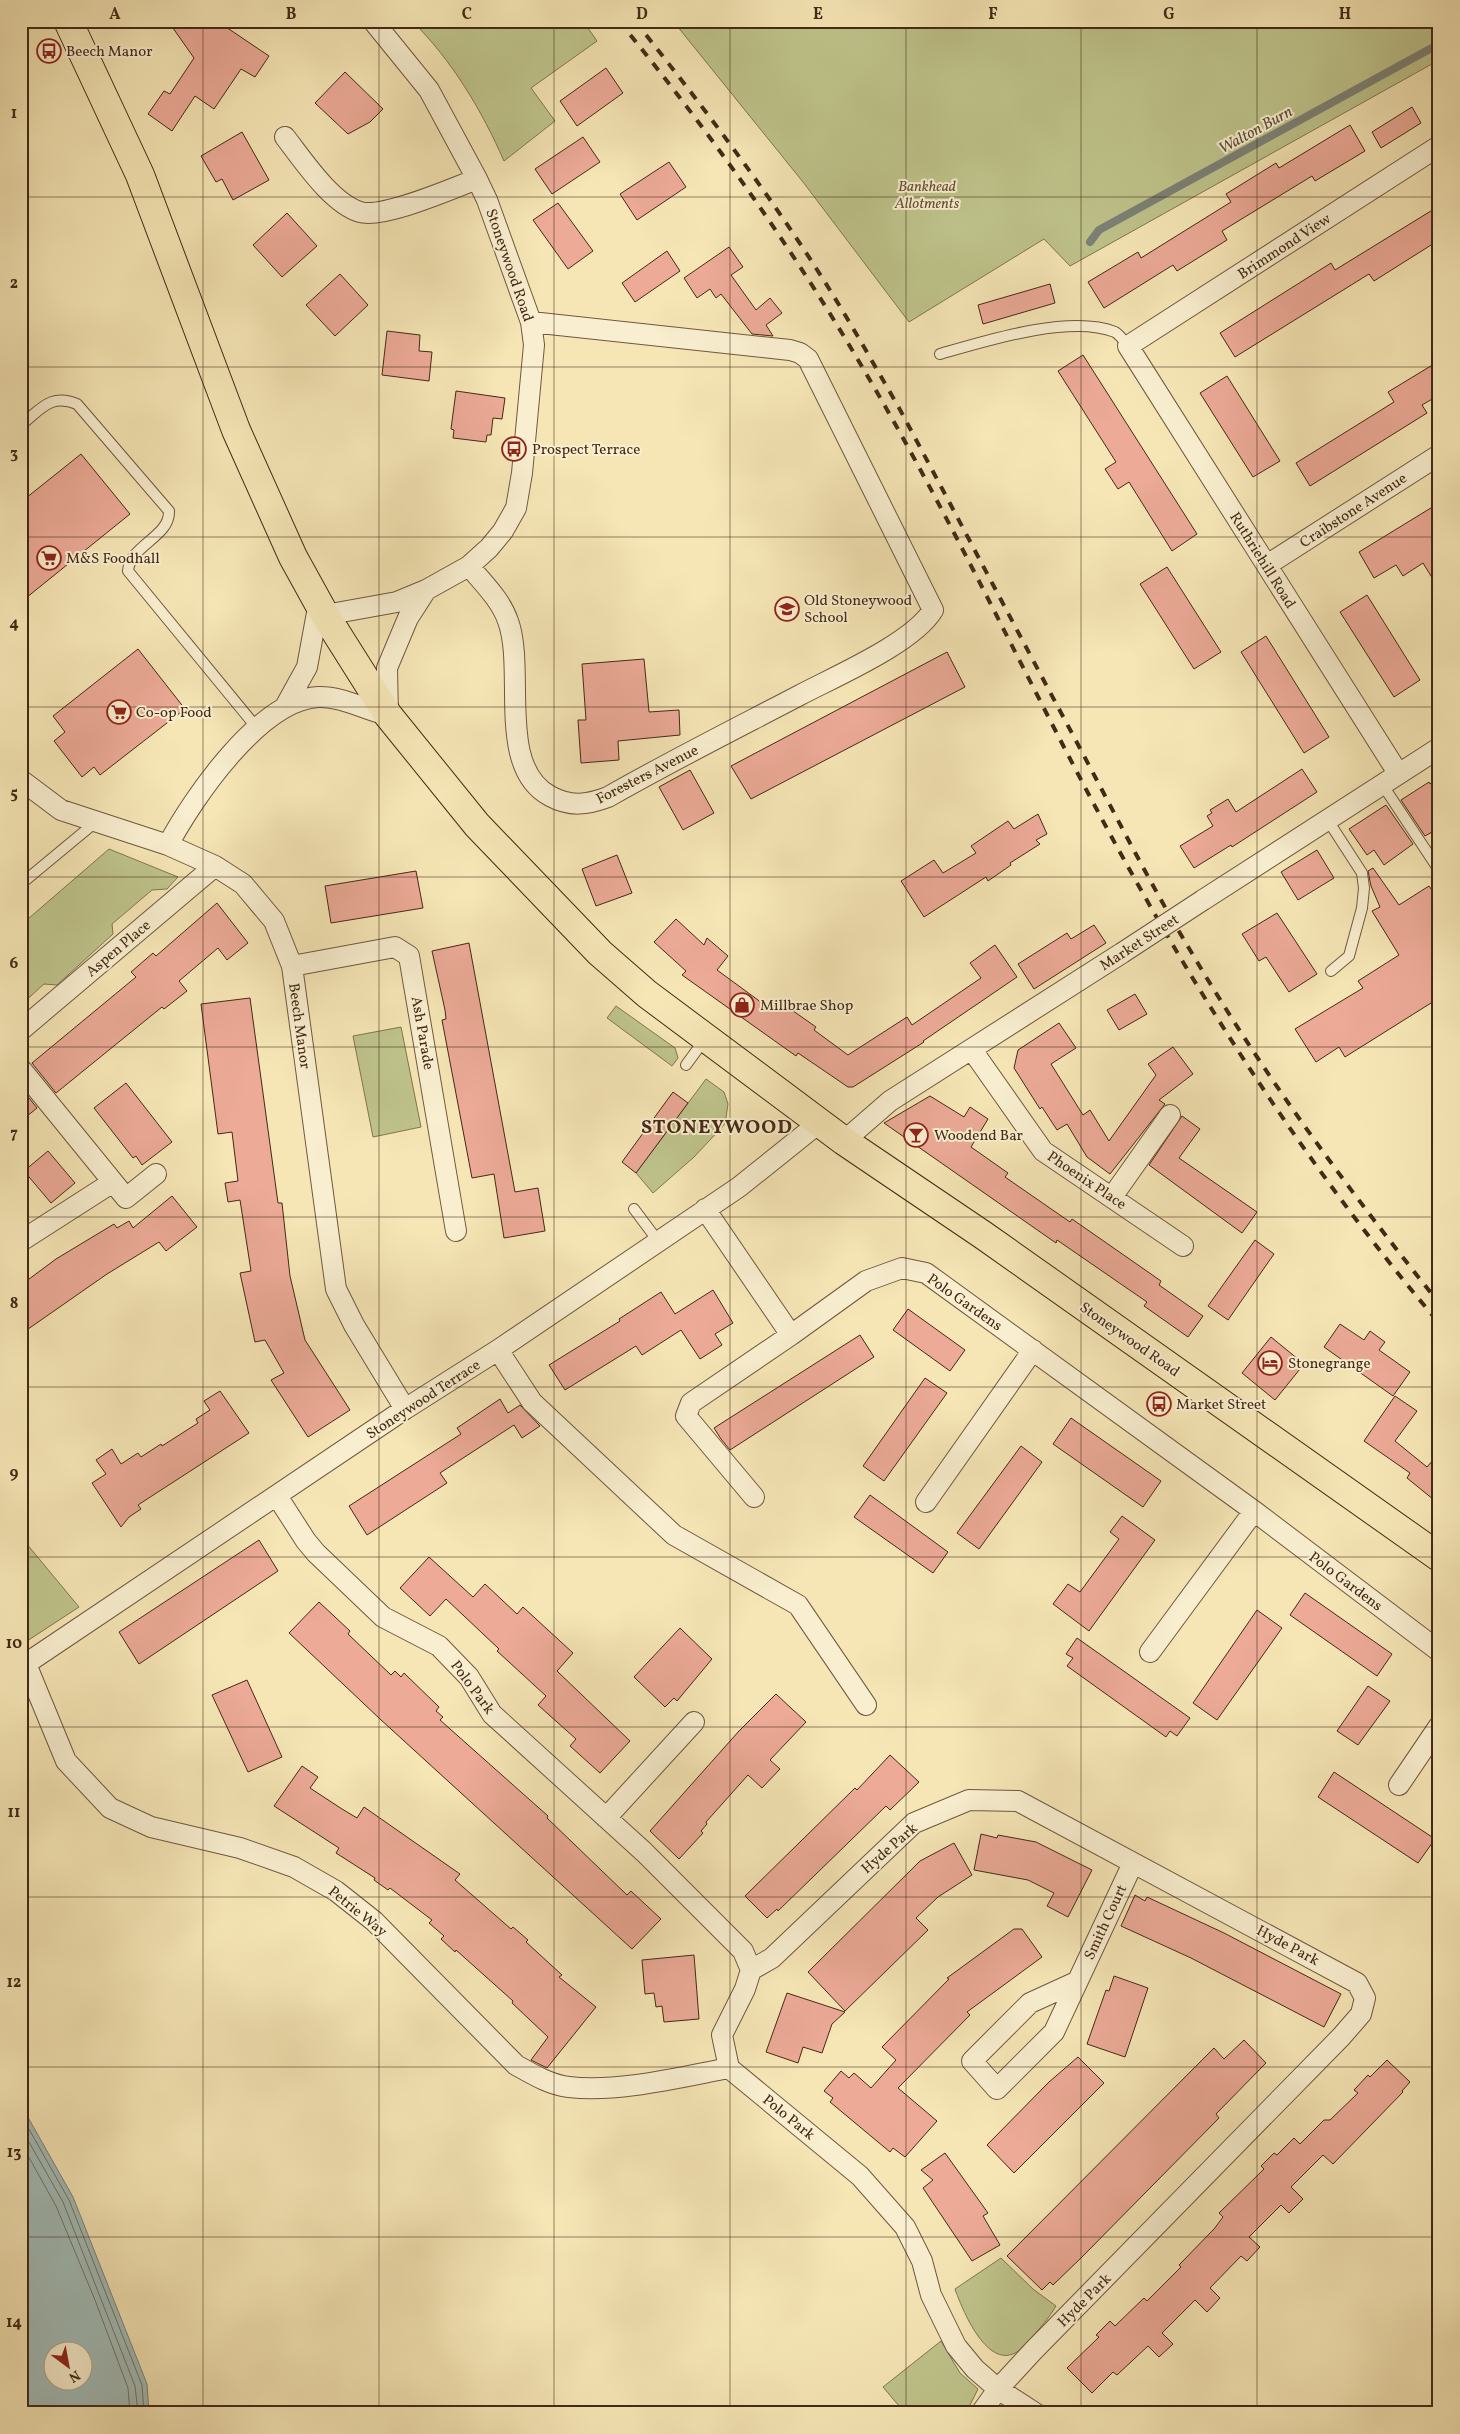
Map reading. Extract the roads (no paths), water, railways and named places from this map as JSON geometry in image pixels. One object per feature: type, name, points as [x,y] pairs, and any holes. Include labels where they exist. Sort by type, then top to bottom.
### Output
[{"type":"main road","name":"Stoneywood Road","points":[[68,21],[140,175],[214,374],[253,472],[293,557],[322,609],[388,715],[478,825],[586,939],[647,994],[844,1141],[983,1235],[1439,1557]]},
{"type":"street","name":"Stoneywood Road","points":[[322,609],[397,602],[426,590],[469,566],[503,532],[516,508],[522,473],[534,345],[531,322],[487,200],[477,179],[429,90],[373,21]]},
{"type":"street","points":[[285,137],[336,197],[360,212],[378,212],[403,206],[477,179]]},
{"type":"street","name":"Brimmond View","points":[[1128,346],[1439,146]]},
{"type":"street","name":"Foresters Avenue","points":[[469,566],[493,594],[508,621],[514,652],[518,739],[524,766],[532,782],[544,793],[570,805],[594,802],[608,797],[823,683],[890,647],[918,628],[928,619],[933,610],[808,359],[800,353],[790,350],[531,322]]},
{"type":"street","name":"Ruthriehill Road","points":[[1128,346],[1267,565],[1390,779]]},
{"type":"street","name":"Craibstone Avenue","points":[[1267,565],[1439,455]]},
{"type":"street","name":"Stoneywood Road","points":[[388,715],[388,668],[408,618],[426,590]]},
{"type":"street","points":[[286,705],[307,667],[322,609]]},
{"type":"street","points":[[168,845],[178,827],[221,765],[257,728],[286,705],[304,699],[326,698],[388,715]]},
{"type":"street","name":"Market Street","points":[[844,1141],[890,1101],[1439,748]]},
{"type":"street","name":"Beech Manor","points":[[21,780],[60,810],[168,845],[215,866],[243,884],[274,921],[292,966],[336,1288],[354,1325],[405,1409]]},
{"type":"street","name":"Aspen Place","points":[[21,1030],[215,866]]},
{"type":"street","name":"Ash Parade","points":[[292,966],[395,947],[409,956],[456,1231]]},
{"type":"street","name":"Phoenix Place","points":[[972,1050],[1043,1152],[1182,1246]]},
{"type":"street","points":[[21,1069],[126,1198],[156,1174]]},
{"type":"street","points":[[1112,1197],[1170,1114]]},
{"type":"street","name":"Stoneywood Terrace","points":[[24,1666],[739,1187],[819,1123]]},
{"type":"street","points":[[21,1241],[113,1182]]},
{"type":"street","points":[[705,1209],[791,1335]]},
{"type":"street","name":"Polo Gardens","points":[[754,1498],[686,1416],[687,1409],[691,1403],[866,1281],[902,1268],[926,1273],[1254,1511],[1439,1651]]},
{"type":"street","points":[[498,1350],[532,1402],[674,1535],[798,1605],[866,1704]]},
{"type":"street","points":[[926,1502],[1033,1350]]},
{"type":"street","name":"Polo Park","points":[[277,1496],[316,1553],[384,1617],[439,1646],[469,1678],[492,1714],[606,1818],[743,1951],[751,1970]]},
{"type":"street","points":[[1150,1652],[1254,1511]]},
{"type":"street","name":"Petrie Way","points":[[24,1666],[66,1761],[110,1808],[152,1826],[240,1848],[294,1867],[336,1891],[374,1921],[516,2065],[542,2079],[567,2087],[601,2089],[729,2068]]},
{"type":"street","points":[[606,1818],[694,1722]]},
{"type":"street","points":[[1399,1785],[1439,1726]]},
{"type":"street","name":"Hyde Park","points":[[751,1970],[772,1958],[914,1823],[969,1800],[1018,1801],[1357,1983],[1364,1998],[1361,2014],[1341,2037],[998,2390],[981,2413]]},
{"type":"street","name":"Smith Court","points":[[1076,1982],[1030,2003],[972,2061],[997,2089],[1054,2032],[1133,1863]]},
{"type":"street","points":[[729,2068],[722,2035],[745,1989],[751,1970]]},
{"type":"street","name":"Polo Park","points":[[729,2068],[860,2176],[905,2227],[922,2261],[931,2295],[956,2346],[975,2369],[998,2390],[1035,2413]]},
{"type":"lane","points":[[940,354],[980,342],[1051,328],[1072,326],[1097,327],[1117,333],[1128,346]]},
{"type":"lane","points":[[21,425],[52,402],[64,398],[77,404],[169,512],[167,524],[134,555],[129,564],[128,572],[257,728]]},
{"type":"lane","points":[[1390,779],[1439,870]]},
{"type":"lane","points":[[1327,819],[1362,873],[1364,888],[1362,908],[1349,956],[1331,970]]},
{"type":"lane","points":[[21,884],[97,821]]},
{"type":"lane","points":[[686,1065],[706,1038]]},
{"type":"lane","points":[[634,1210],[658,1241]]},
{"type":"water","points":[[21,2105],[73,2197],[147,2384],[149,2413],[21,2413]]},
{"type":"waterway","name":"Walton Burn","points":[[1090,242],[1099,230],[1439,44]]},
{"type":"railway","points":[[619,21],[717,147],[779,235],[864,370],[954,532],[1067,753],[1133,876],[1212,1009],[1297,1139],[1390,1263],[1439,1323]]},
{"type":"railway","points":[[635,21],[756,180],[801,245],[842,310],[898,406],[1147,874],[1177,928],[1249,1045],[1341,1176],[1439,1303]]},
{"type":"place","name":"Beech Manor","points":[[49,51]]},
{"type":"place","name":"Prospect Terrace","points":[[514,449]]},
{"type":"place","name":"M&S Foodhall","points":[[49,558]]},
{"type":"place","name":"Old Stoneywood School","points":[[787,609]]},
{"type":"place","name":"Co-op Food","points":[[119,712]]},
{"type":"place","name":"Millbrae Shop","points":[[742,1005]]},
{"type":"place","name":"Woodend Bar","points":[[916,1135]]},
{"type":"place","name":"Stonegrange","points":[[1270,1363]]},
{"type":"place","name":"Market Street","points":[[1159,1404]]},
{"type":"district","name":"STONEYWOOD","points":[[717,1126]]},
{"type":"park label","name":"Bankhead Allotments","points":[[927,194]]}]
